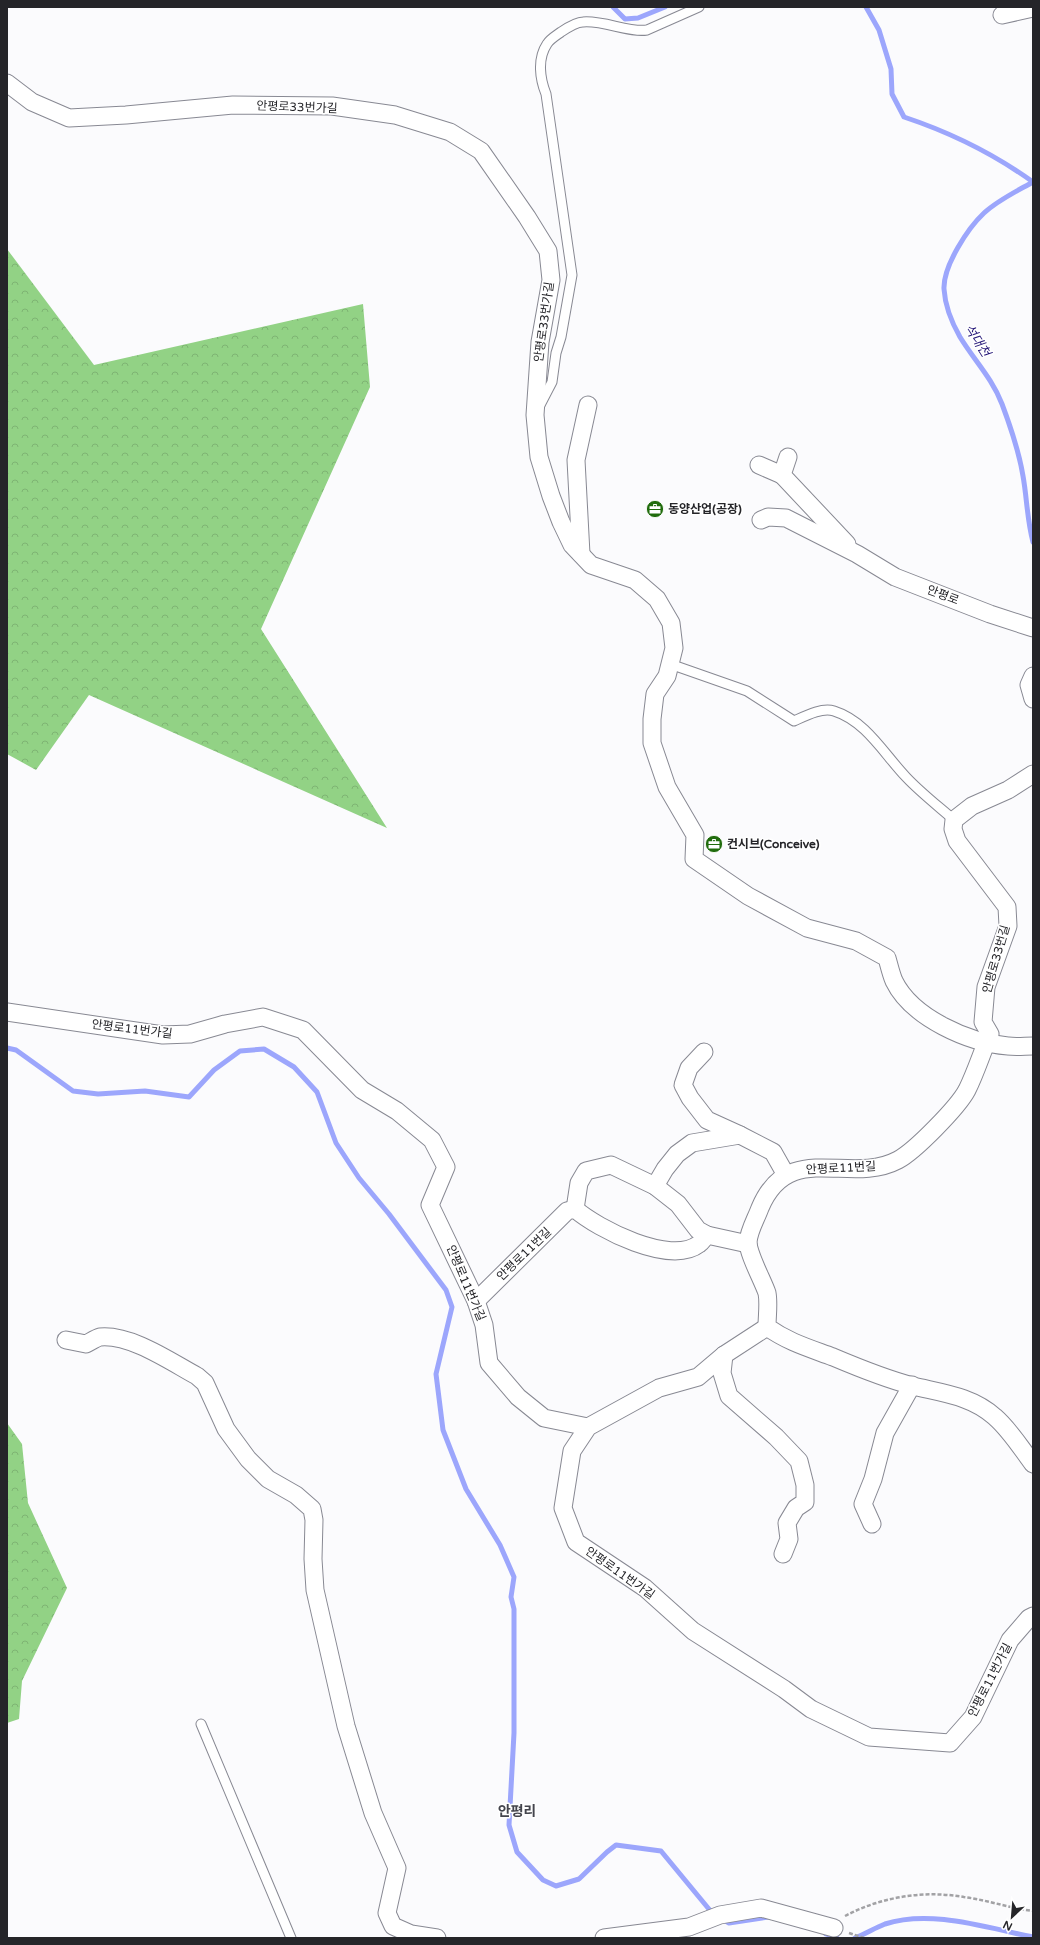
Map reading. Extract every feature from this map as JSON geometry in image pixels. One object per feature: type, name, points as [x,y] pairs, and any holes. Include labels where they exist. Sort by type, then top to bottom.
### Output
[{"type":"street","points":[[1002,15],[1033,8]]},
{"type":"street","name":"안평로33번가길","points":[[7,83],[32,102],[69,118],[126,115],[233,105],[332,106],[395,115],[450,132],[481,152],[527,217],[548,251],[551,280],[540,342],[535,415],[539,457],[551,496],[572,545],[591,565],[635,580],[657,599],[671,623],[674,648],[667,676],[654,694],[652,744],[667,787],[695,835],[694,859],[748,896],[808,928],[856,941],[887,958],[894,982],[911,1005],[948,1030],[986,1042]]},
{"type":"street","points":[[7,93],[32,102]]},
{"type":"street","points":[[581,554],[576,460],[588,405]]},
{"type":"street","points":[[782,475],[788,457]]},
{"type":"street","points":[[760,465],[782,475],[857,554]]},
{"type":"street","points":[[761,520],[768,518],[786,518],[857,554]]},
{"type":"street","name":"안평로","points":[[857,554],[895,577],[990,614],[1033,628]]},
{"type":"street","points":[[1033,676],[1029,685],[1033,699]]},
{"type":"street","points":[[954,820],[972,806],[1008,790],[1033,774]]},
{"type":"street","name":"안평로33번길","points":[[954,820],[953,829],[957,841],[1007,907],[1008,926],[986,987],[983,1022],[990,1034],[986,1042]]},
{"type":"street","name":"안평로11번가길","points":[[7,1012],[163,1035],[190,1034],[225,1024],[263,1017],[303,1030],[362,1090],[397,1111],[432,1140],[446,1167],[430,1205],[476,1301],[484,1325],[489,1363],[518,1397],[544,1418],[588,1427],[572,1451],[563,1508],[576,1542],[645,1588],[693,1631],[784,1689],[811,1709],[869,1737],[950,1743],[973,1717],[1010,1640],[1029,1618],[1033,1616]]},
{"type":"street","points":[[986,1042],[1008,1046],[1033,1046]]},
{"type":"street","name":"안평로11번길","points":[[748,1244],[750,1233],[764,1199],[779,1179],[804,1169],[878,1168],[898,1160],[918,1145],[957,1104],[967,1091],[986,1042]]},
{"type":"street","points":[[704,1052],[689,1068],[684,1085],[690,1098],[707,1120],[774,1152],[786,1175]]},
{"type":"street","points":[[655,1186],[665,1169],[677,1154],[692,1143],[740,1135]]},
{"type":"street","points":[[707,1235],[698,1245],[680,1251],[649,1248],[585,1218],[575,1209],[579,1183],[586,1171],[610,1165],[655,1186],[678,1204],[698,1230],[707,1235],[748,1244],[767,1294],[767,1327]]},
{"type":"street","name":"안평로11번길","points":[[476,1301],[567,1211],[575,1209]]},
{"type":"street","points":[[588,1427],[659,1388],[698,1377],[724,1355],[767,1327]]},
{"type":"street","points":[[767,1327],[782,1338],[859,1368],[912,1385],[960,1397],[979,1406],[995,1416],[1028,1449],[1033,1464]]},
{"type":"street","points":[[66,1340],[86,1344],[99,1337],[121,1339],[135,1344],[197,1376],[205,1383],[226,1429],[248,1459],[268,1479],[296,1495],[312,1509],[314,1520],[313,1559],[315,1590],[346,1726],[373,1813],[397,1868],[387,1913],[393,1926],[411,1934],[437,1938]]},
{"type":"street","points":[[724,1355],[722,1373],[729,1396],[776,1437],[799,1461],[805,1485],[805,1502],[796,1508],[787,1523],[788,1538],[783,1554]]},
{"type":"street","points":[[872,1524],[863,1504],[873,1479],[885,1433],[912,1385]]},
{"type":"street","points":[[604,1938],[689,1927],[716,1917],[761,1908],[830,1926]]},
{"type":"lane","points":[[535,415],[552,382],[556,353],[562,337],[572,275],[546,94],[542,82],[540,67],[547,43],[566,28],[582,22],[615,25],[639,31],[647,30],[698,7]]},
{"type":"lane","points":[[670,664],[747,691],[794,721],[823,710],[833,710],[847,716],[866,731],[907,778],[954,820]]},
{"type":"lane","points":[[201,1724],[291,1938]]},
{"type":"path","points":[[830,1926],[862,1907],[889,1899],[922,1893],[963,1896],[1033,1911]]},
{"type":"green space","points":[[7,249],[94,365],[363,304],[370,387],[261,629],[387,828],[89,695],[36,770],[7,754]]},
{"type":"green space","points":[[7,1423],[22,1444],[28,1503],[67,1588],[22,1681],[19,1719],[7,1723]]},
{"type":"waterway","points":[[613,7],[625,19],[638,18],[665,7]]},
{"type":"waterway","points":[[866,7],[879,30],[891,69],[892,94],[904,117],[938,130],[987,153],[1033,182]]},
{"type":"waterway","name":"석대천","points":[[1033,182],[995,204],[984,213],[971,228],[952,259],[945,280],[944,289],[947,308],[954,326],[993,386],[1009,422],[1021,467],[1029,526],[1033,542]]},
{"type":"waterway","points":[[7,1048],[16,1050],[73,1091],[98,1094],[145,1091],[189,1097],[214,1070],[240,1051],[264,1049],[294,1067],[317,1092],[336,1143],[359,1178],[389,1214],[446,1290],[452,1307],[436,1374],[443,1430],[466,1489],[500,1545],[514,1577],[511,1597],[514,1609],[514,1733],[509,1825],[517,1852],[543,1880],[556,1886],[579,1879],[616,1845],[661,1851],[713,1914]]},
{"type":"waterway","points":[[724,1920],[729,1923],[768,1917]]},
{"type":"waterway","points":[[855,1938],[885,1924],[921,1918],[940,1919],[978,1925],[1033,1937]]},
{"type":"waterway","points":[[826,1934],[837,1938]]},
{"type":"place","name":"동양산업(공장)","points":[[655,509]]},
{"type":"place","name":"컨시브(Conceive)","points":[[714,844]]},
{"type":"district","name":"안평리","points":[[517,1811]]}]
